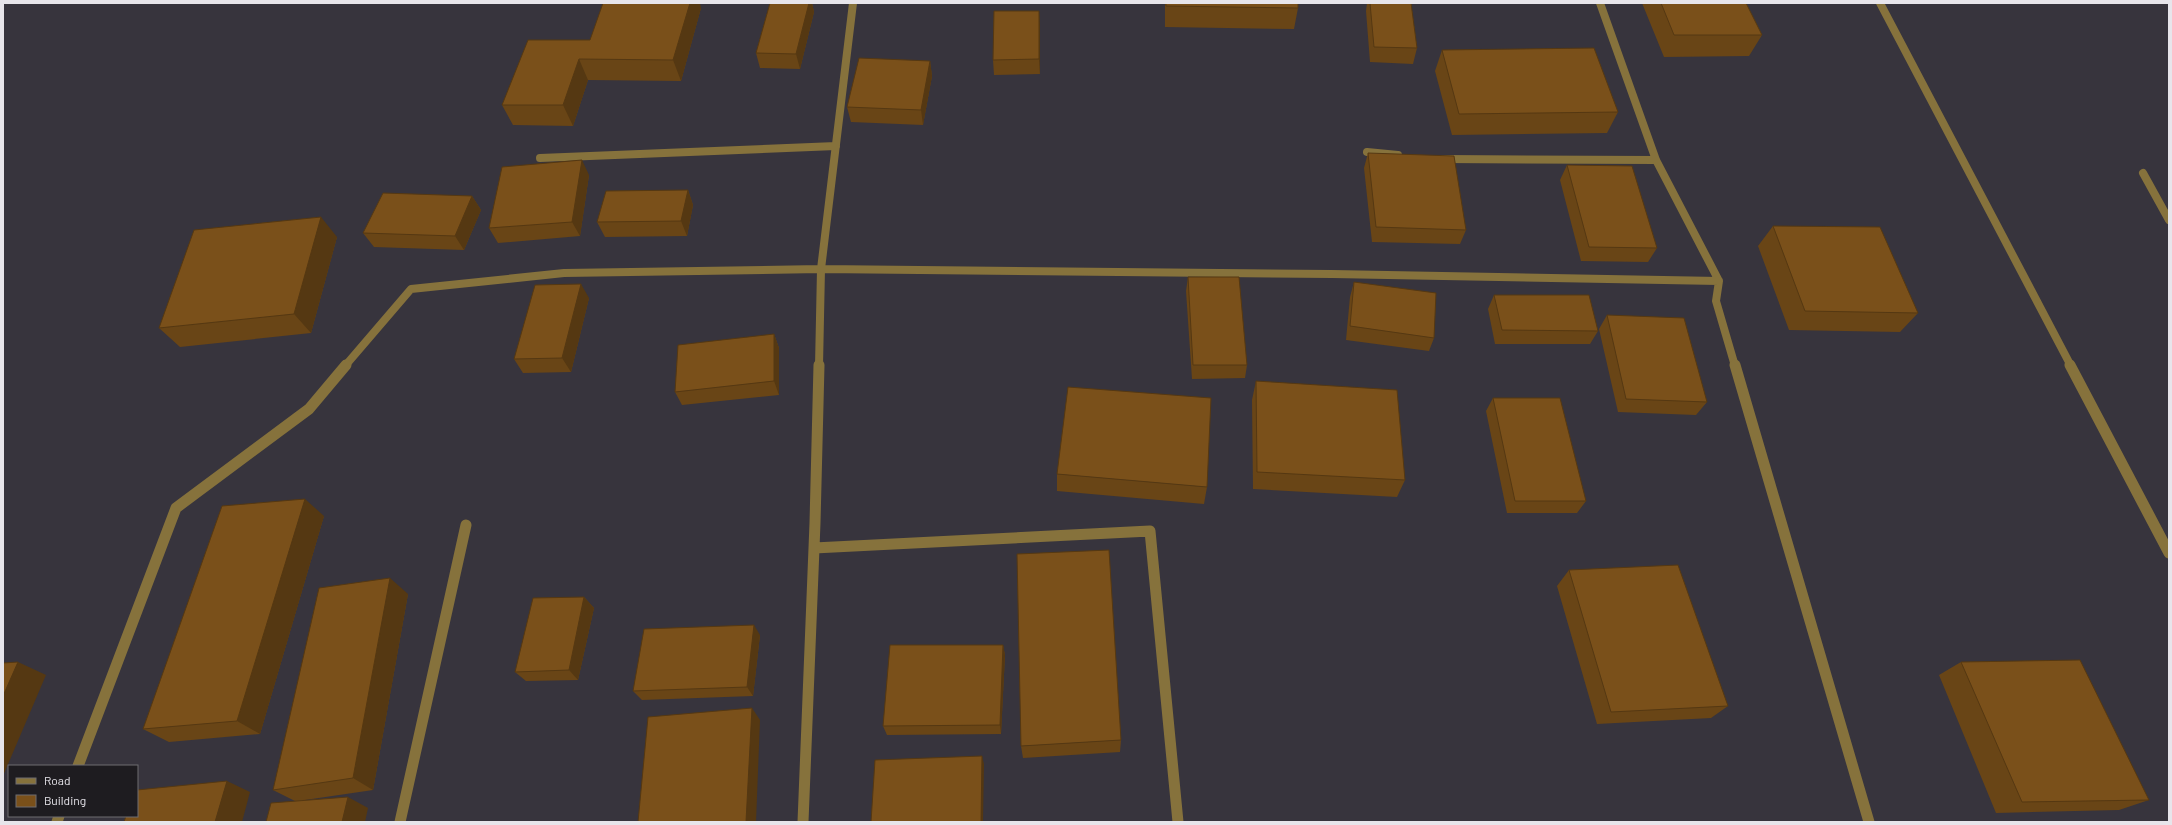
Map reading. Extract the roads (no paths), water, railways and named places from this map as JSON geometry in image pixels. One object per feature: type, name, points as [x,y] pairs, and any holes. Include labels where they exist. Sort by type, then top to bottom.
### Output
[{"type":"street","points":[[803,822],[814,548],[821,269],[853,3]]},
{"type":"street","points":[[1600,3],[1656,160],[1720,281],[1716,301],[1869,822]]},
{"type":"street","points":[[1880,3],[2169,553]]},
{"type":"street","points":[[540,158],[836,146]]},
{"type":"street","points":[[1367,152],[1405,155]]},
{"type":"street","points":[[1435,158],[1656,160]]},
{"type":"street","points":[[2143,173],[2169,220]]},
{"type":"street","points":[[78,765],[176,508],[309,409],[411,289],[564,274],[821,269],[1332,274],[1720,281]]},
{"type":"street","points":[[400,822],[466,525]]},
{"type":"street","points":[[814,548],[1150,531],[1178,822]]}]
